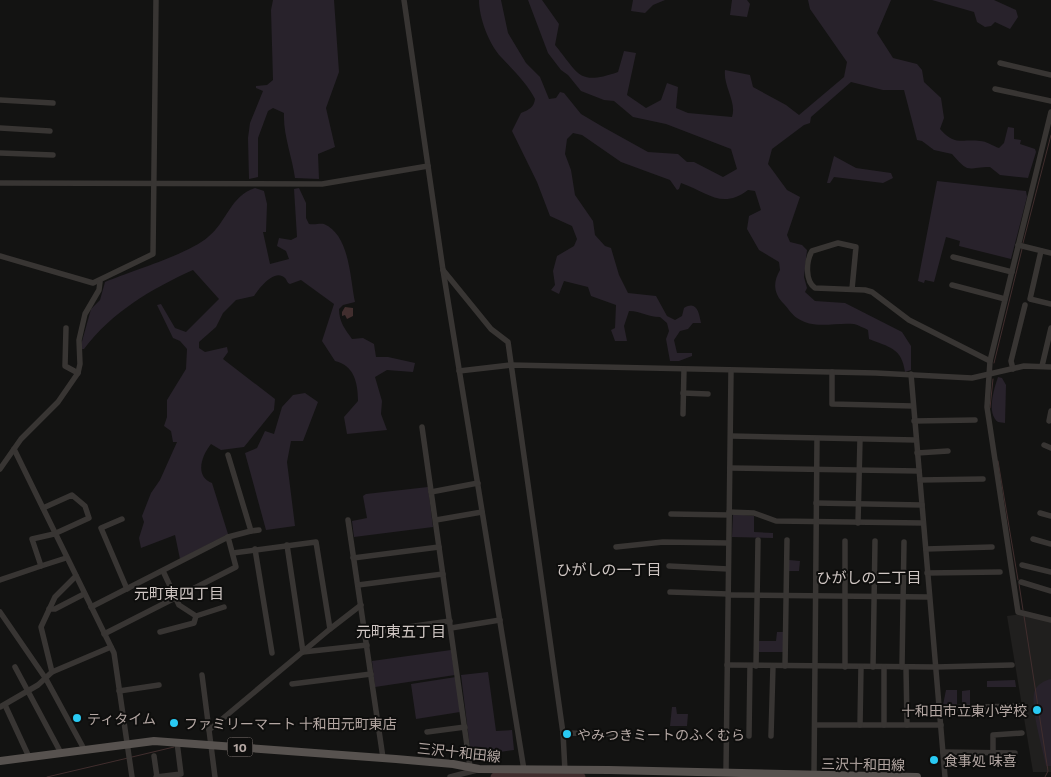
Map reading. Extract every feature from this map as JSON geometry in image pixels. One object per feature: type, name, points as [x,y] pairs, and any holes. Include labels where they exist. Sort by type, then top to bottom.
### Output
[{"type":"main road","name":"三沢十和田線","points":[[0,761],[127,744],[177,742],[383,758],[479,769],[726,772],[918,777]]},
{"type":"street","points":[[0,256],[80,281],[93,283],[100,282],[153,254],[156,0]]},
{"type":"street","points":[[404,0],[443,270],[524,770]]},
{"type":"street","points":[[1000,63],[1051,75]]},
{"type":"street","points":[[995,89],[1051,101]]},
{"type":"street","points":[[0,100],[53,103]]},
{"type":"street","points":[[1051,112],[1021,246],[1012,272],[990,361],[987,407],[1018,612],[1051,620]]},
{"type":"street","points":[[0,128],[50,132]]},
{"type":"street","points":[[0,153],[53,155]]},
{"type":"street","points":[[0,182],[322,184],[428,166]]},
{"type":"street","points":[[852,289],[856,247],[838,243],[812,251],[808,273],[812,286],[872,292],[908,320],[990,361]]},
{"type":"street","points":[[1021,246],[1051,253]]},
{"type":"street","points":[[1041,251],[1030,299],[1051,304]]},
{"type":"street","points":[[953,257],[1012,272]]},
{"type":"street","points":[[443,270],[491,329],[508,342],[563,732],[566,770]]},
{"type":"street","points":[[0,469],[34,425],[58,402],[78,373],[80,364],[79,340],[88,307],[96,296],[100,282]]},
{"type":"street","points":[[952,285],[1005,299]]},
{"type":"street","points":[[1013,369],[1011,361],[1025,305]]},
{"type":"street","points":[[66,328],[65,366],[78,373]]},
{"type":"street","points":[[1042,366],[1051,328]]},
{"type":"street","points":[[459,371],[511,365],[911,374],[981,378],[1013,369],[1051,367]]},
{"type":"street","points":[[683,414],[684,369]]},
{"type":"street","points":[[726,772],[731,371]]},
{"type":"street","points":[[832,372],[832,404],[913,406]]},
{"type":"street","points":[[911,374],[945,777]]},
{"type":"street","points":[[684,393],[708,394]]},
{"type":"street","points":[[1049,420],[1051,411]]},
{"type":"street","points":[[914,421],[975,420]]},
{"type":"street","points":[[422,427],[470,767]]},
{"type":"street","points":[[731,436],[916,440]]},
{"type":"street","points":[[814,775],[817,438]]},
{"type":"street","points":[[858,523],[860,439]]},
{"type":"street","points":[[1044,445],[1051,448]]},
{"type":"street","points":[[14,449],[114,653],[132,777]]},
{"type":"street","points":[[917,453],[948,452]]},
{"type":"street","points":[[228,455],[251,531]]},
{"type":"street","points":[[730,468],[919,471]]},
{"type":"street","points":[[920,480],[983,479]]},
{"type":"street","points":[[431,492],[478,484]]},
{"type":"street","points":[[41,566],[32,539],[54,534],[89,518],[85,506],[72,495],[42,508]]},
{"type":"street","points":[[816,503],[922,505]]},
{"type":"street","points":[[436,520],[482,512]]},
{"type":"street","points":[[671,514],[754,513],[776,520],[923,523]]},
{"type":"street","points":[[1040,513],[1051,516]]},
{"type":"street","points":[[122,519],[101,528],[127,589]]},
{"type":"street","points":[[348,520],[383,758]]},
{"type":"street","points":[[91,607],[228,536],[259,530]]},
{"type":"street","points":[[104,634],[236,567],[228,536]]},
{"type":"street","points":[[1034,539],[1051,544]]},
{"type":"street","points":[[749,736],[757,595],[758,540]]},
{"type":"street","points":[[785,666],[787,540]]},
{"type":"street","points":[[873,667],[875,541]]},
{"type":"street","points":[[233,554],[255,549],[316,542],[330,629]]},
{"type":"street","points":[[616,547],[663,542],[728,543]]},
{"type":"street","points":[[845,542],[845,666]]},
{"type":"street","points":[[904,542],[904,667],[907,725]]},
{"type":"street","points":[[287,545],[303,652]]},
{"type":"street","points":[[353,558],[439,547]]},
{"type":"street","points":[[926,549],[992,547]]},
{"type":"street","points":[[255,549],[272,653]]},
{"type":"street","points":[[0,580],[66,558]]},
{"type":"street","points":[[1022,565],[1051,572]]},
{"type":"street","points":[[669,566],[728,569]]},
{"type":"street","points":[[163,571],[179,605],[196,616]]},
{"type":"street","points":[[927,573],[1000,572]]},
{"type":"street","points":[[358,585],[443,574]]},
{"type":"street","points":[[52,672],[41,631],[49,609],[61,589],[76,576]]},
{"type":"street","points":[[1021,582],[1051,590]]},
{"type":"street","points":[[670,592],[786,596],[930,597]]},
{"type":"street","points":[[49,609],[55,609],[84,594]]},
{"type":"street","points":[[209,730],[360,605]]},
{"type":"street","points":[[196,616],[224,607]]},
{"type":"street","points":[[0,612],[46,679],[84,750]]},
{"type":"street","points":[[160,632],[194,624],[196,616]]},
{"type":"street","points":[[365,633],[500,620]]},
{"type":"street","points":[[303,652],[367,645]]},
{"type":"street","points":[[30,757],[2,706],[29,691],[46,679],[52,672],[111,646]]},
{"type":"street","points":[[727,665],[861,667],[1012,665]]},
{"type":"street","points":[[771,736],[773,666]]},
{"type":"street","points":[[15,667],[61,753]]},
{"type":"street","points":[[860,725],[861,667]]},
{"type":"street","points":[[884,667],[884,725]]},
{"type":"street","points":[[292,684],[371,674]]},
{"type":"street","points":[[202,675],[215,777]]},
{"type":"street","points":[[119,691],[159,686]]},
{"type":"street","points":[[940,708],[1019,706]]},
{"type":"street","points":[[815,725],[941,725]]},
{"type":"street","points":[[426,732],[465,727]]},
{"type":"street","points":[[563,732],[618,734]]},
{"type":"street","points":[[993,753],[993,735],[1022,733]]},
{"type":"street","points":[[154,756],[156,777],[181,774],[177,742]]},
{"type":"street","points":[[943,752],[1015,753]]},
{"type":"street","name":"10","points":[[450,777],[479,769]]},
{"type":"shaded area","points":[[273,0],[334,0],[339,72],[326,108],[335,147],[318,154],[319,179],[295,178],[285,129],[284,113],[273,108],[268,111],[258,138],[258,177],[249,179],[248,138],[250,123],[263,91],[256,88],[256,86],[267,85],[273,80],[271,10]]},
{"type":"shaded area","points":[[479,0],[501,0],[508,33],[526,63],[540,77],[549,99],[556,98],[560,92],[564,93],[581,114],[648,152],[678,154],[687,162],[694,162],[723,177],[737,169],[731,149],[666,124],[633,117],[614,101],[604,100],[581,91],[548,53],[528,0],[542,0],[559,24],[555,45],[580,75],[595,78],[618,72],[624,51],[636,53],[627,95],[646,108],[661,100],[667,83],[678,87],[676,108],[688,113],[732,117],[733,106],[726,82],[725,70],[750,75],[753,87],[786,105],[799,115],[844,77],[847,62],[810,9],[808,0],[891,0],[877,33],[893,58],[917,64],[922,70],[924,82],[941,98],[944,118],[940,129],[954,140],[982,141],[999,148],[1004,143],[1008,127],[1014,128],[1014,139],[1021,140],[1020,144],[1035,149],[1036,152],[1028,178],[1000,175],[990,167],[966,167],[952,154],[934,150],[922,141],[917,140],[904,90],[883,90],[851,82],[811,117],[810,123],[804,125],[772,149],[768,164],[787,190],[800,197],[787,235],[790,242],[802,245],[807,250],[804,277],[807,288],[805,292],[815,301],[845,303],[902,332],[911,346],[911,370],[905,372],[898,353],[869,339],[868,330],[854,324],[817,325],[804,322],[793,315],[780,300],[775,287],[780,270],[779,262],[759,250],[747,229],[749,216],[761,210],[755,191],[748,190],[739,196],[722,199],[681,183],[677,190],[670,180],[621,162],[582,135],[573,133],[567,139],[565,154],[571,170],[575,195],[593,221],[595,235],[605,246],[611,248],[619,275],[628,293],[656,296],[667,316],[675,320],[682,316],[684,308],[688,306],[697,309],[701,323],[693,323],[688,329],[680,331],[674,340],[677,353],[692,353],[692,356],[679,361],[670,361],[666,339],[669,331],[667,323],[660,317],[629,311],[624,326],[627,341],[615,341],[611,330],[615,328],[616,305],[591,296],[588,287],[564,281],[559,294],[551,290],[555,285],[553,271],[557,256],[574,246],[577,239],[572,226],[550,216],[537,182],[512,131],[521,113],[531,108],[535,99],[524,82],[492,45],[483,23]]},
{"type":"shaded area","points":[[633,0],[665,0],[653,5],[645,13],[631,11]]},
{"type":"shaded area","points":[[732,0],[747,0],[750,4],[747,17],[730,15]]},
{"type":"shaded area","points":[[932,0],[994,0],[1016,10],[1018,17],[1010,29],[995,22],[991,26],[985,27],[977,22],[974,12]]},
{"type":"shaded area","points":[[834,156],[856,168],[891,173],[893,178],[883,183],[834,177],[830,183],[827,183]]},
{"type":"shaded area","points":[[937,181],[1026,191],[1027,197],[1011,259],[959,246],[960,241],[946,237],[934,282],[925,280],[924,283],[918,281]]},
{"type":"shaded area","points":[[255,188],[264,191],[267,204],[266,232],[263,232],[270,264],[289,259],[286,251],[277,246],[279,238],[291,240],[297,237],[294,189],[299,188],[306,203],[306,218],[309,224],[324,224],[333,230],[344,247],[355,302],[343,305],[339,309],[341,322],[347,332],[352,339],[363,338],[374,344],[376,357],[388,357],[415,363],[413,372],[387,370],[375,377],[382,401],[381,414],[387,430],[347,434],[344,417],[358,401],[356,381],[347,366],[335,361],[322,341],[334,304],[301,280],[290,284],[281,276],[272,277],[254,296],[236,300],[223,313],[216,327],[199,342],[199,348],[205,352],[227,347],[228,352],[223,359],[275,399],[274,410],[244,447],[221,450],[211,444],[203,459],[201,470],[206,480],[212,483],[228,534],[180,559],[175,535],[141,548],[139,538],[144,522],[142,516],[151,493],[160,480],[177,442],[173,442],[171,431],[164,426],[167,417],[167,400],[186,369],[187,349],[180,341],[173,338],[157,305],[161,304],[175,328],[186,332],[219,299],[193,270],[162,285],[133,303],[107,324],[84,349],[80,349],[91,309],[100,300],[105,282],[188,250],[208,237],[220,224],[234,203]]},
{"type":"shaded area","points":[[345,307],[353,308],[353,316],[347,319],[345,315],[342,316]]},
{"type":"shaded area","points":[[998,377],[1002,378],[1006,385],[1005,423],[998,422],[992,413],[992,401]]},
{"type":"shaded area","points":[[305,393],[318,402],[303,441],[291,441],[287,462],[295,526],[266,530],[245,453],[257,448],[265,431],[274,434],[282,407],[293,395]]},
{"type":"shaded area","points":[[428,487],[433,527],[354,537],[352,521],[367,518],[363,496],[366,494]]},
{"type":"shaded area","points":[[733,514],[754,516],[754,532],[773,533],[773,538],[732,537]]},
{"type":"shaded area","points":[[789,560],[800,561],[799,571],[788,571]]},
{"type":"shaded area","name":"十和田市立東小学校","points":[[1021,614],[1051,622],[1051,772],[1033,772],[1007,616]]},
{"type":"shaded area","points":[[777,632],[783,632],[783,652],[758,652],[758,641],[776,641]]},
{"type":"shaded area","points":[[451,650],[455,675],[375,687],[372,661]]},
{"type":"shaded area","points":[[488,672],[496,731],[512,730],[514,750],[471,756],[461,675]]},
{"type":"shaded area","points":[[456,677],[460,712],[416,719],[411,684]]},
{"type":"shaded area","points":[[1051,679],[1051,766],[1046,766],[1035,716],[1034,697],[1038,686]]},
{"type":"shaded area","points":[[1015,680],[1016,687],[987,687],[987,681]]},
{"type":"shaded area","points":[[946,690],[957,690],[957,705],[943,705]]},
{"type":"shaded area","points":[[970,690],[970,705],[962,705],[962,691]]},
{"type":"shaded area","points":[[672,707],[676,707],[677,714],[688,714],[687,726],[670,726]]},
{"type":"waterway","points":[[1023,243],[1051,135]]},
{"type":"waterway","points":[[994,363],[1022,249]]},
{"type":"waterway","points":[[990,408],[993,379]]},
{"type":"waterway","points":[[998,461],[1018,580]]},
{"type":"waterway","points":[[1019,584],[1023,610]]},
{"type":"waterway","points":[[1024,616],[1048,771],[1045,777]]},
{"type":"waterway","points":[[132,757],[174,747]]},
{"type":"waterway","points":[[47,777],[128,758]]},
{"type":"waterway","points":[[495,777],[581,777]]},
{"type":"place","name":"十和田市立東小学校","points":[[1037,710]]},
{"type":"place","name":"ティタイム","points":[[77,718]]},
{"type":"place","name":"ファミリーマート 十和田元町東店","points":[[174,723]]},
{"type":"place","name":"やみつきミートのふくむら","points":[[567,734]]},
{"type":"place","name":"食事処 味喜","points":[[934,760]]},
{"type":"district","name":"ひがしの一丁目","points":[[609,569]]},
{"type":"district","name":"ひがしの二丁目","points":[[869,577]]},
{"type":"district","name":"元町東四丁目","points":[[179,593]]},
{"type":"district","name":"元町東五丁目","points":[[401,631]]}]
